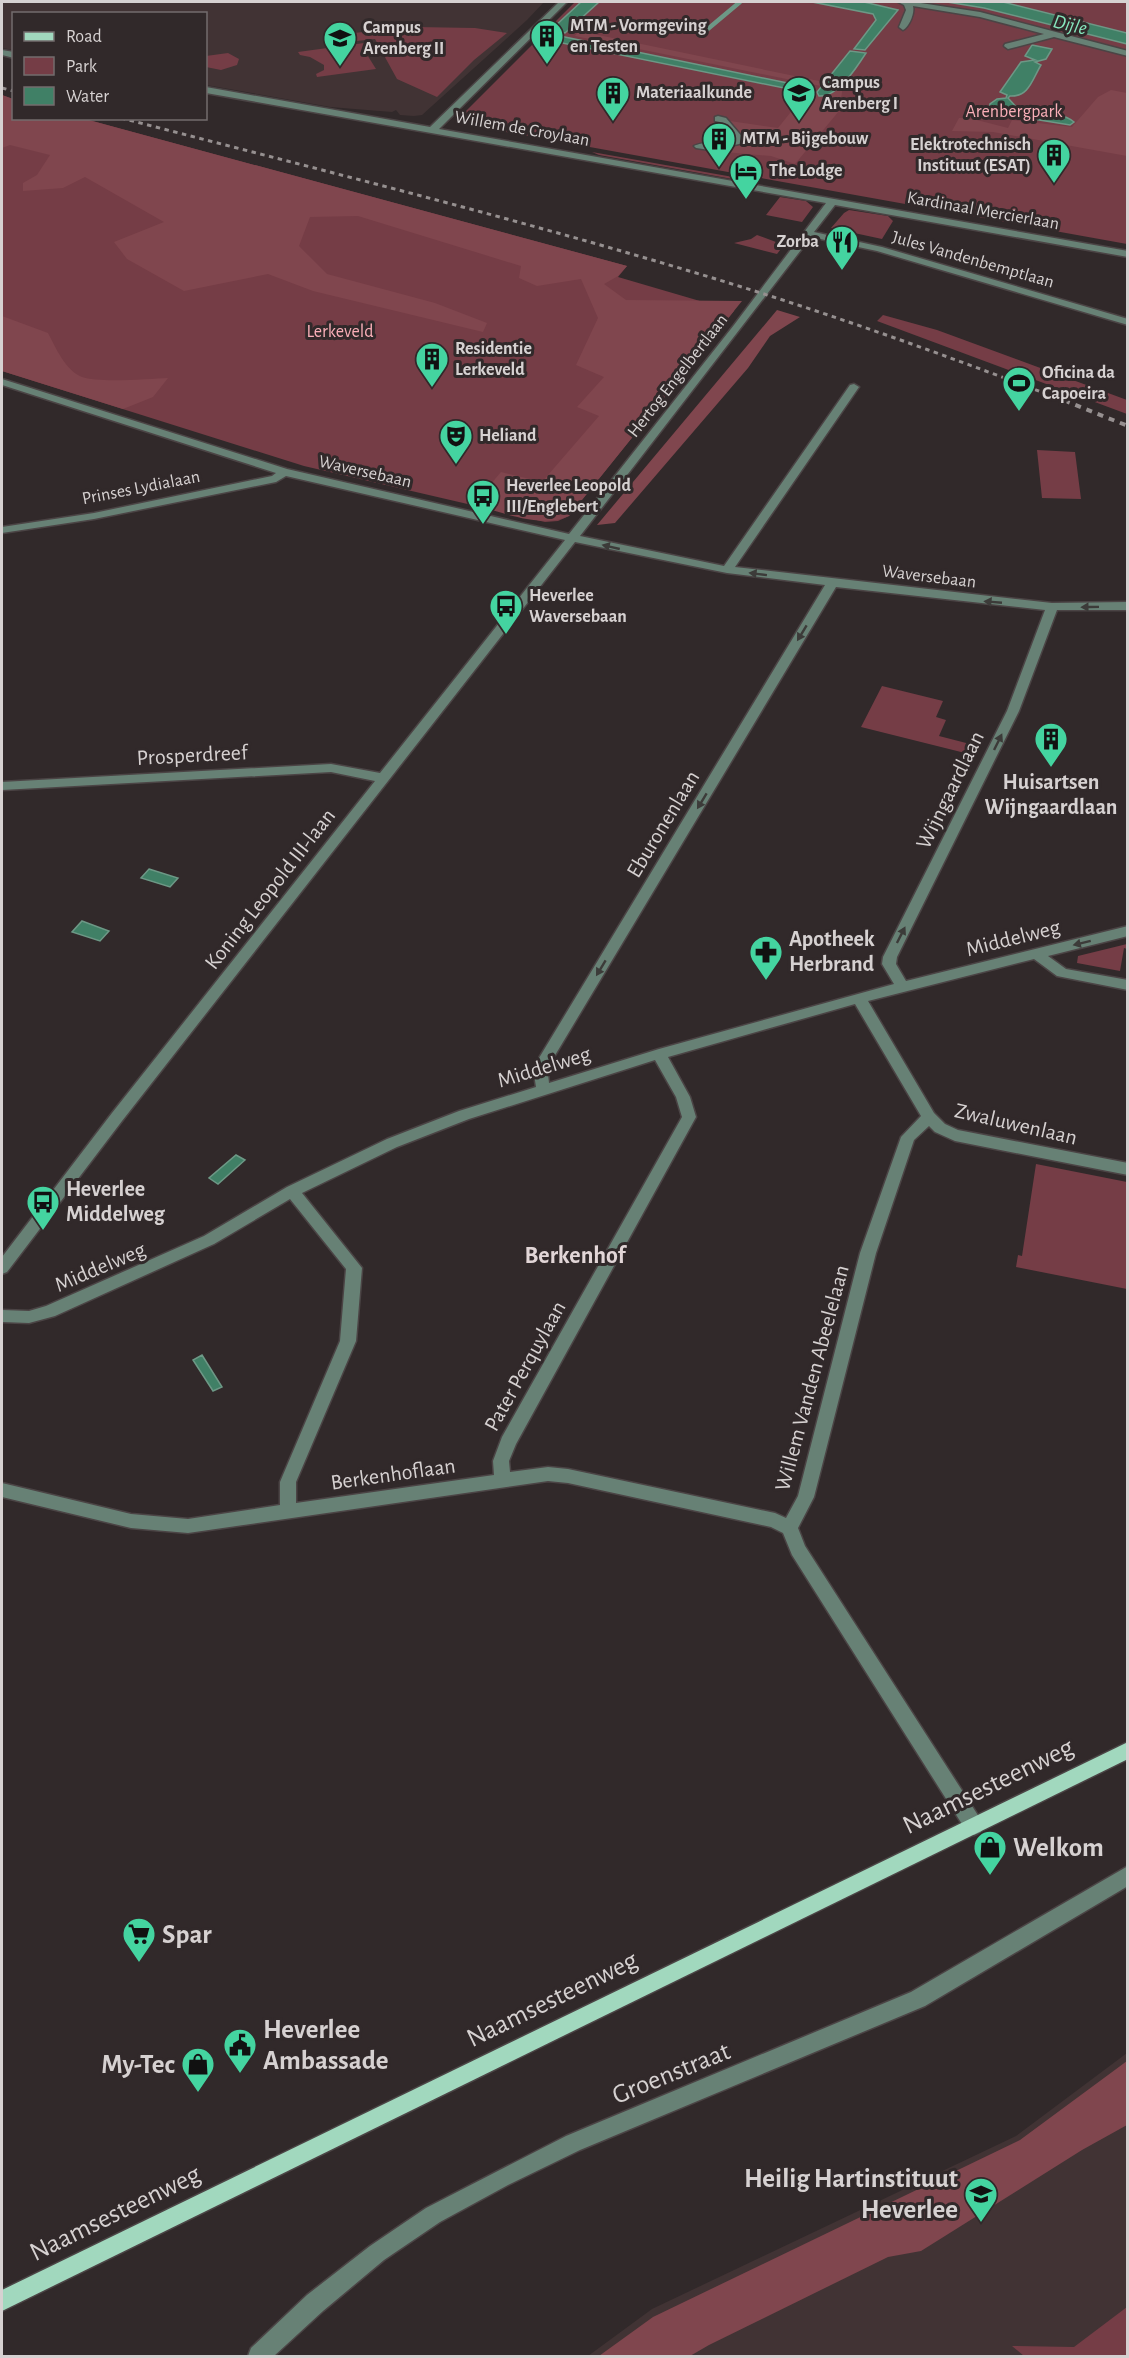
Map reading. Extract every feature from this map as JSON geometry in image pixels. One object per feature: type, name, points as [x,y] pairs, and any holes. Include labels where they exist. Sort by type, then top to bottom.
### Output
[{"type":"main road","name":"Naamsesteenweg","points":[[2,2301],[1128,1749]]},
{"type":"street","points":[[432,130],[563,2]]},
{"type":"street","points":[[903,27],[910,10],[905,2]]},
{"type":"street","points":[[905,2],[980,15],[1128,54]]},
{"type":"street","points":[[1008,46],[1057,34]]},
{"type":"street","name":"Willem de Croylaan","points":[[207,90],[833,201]]},
{"type":"street","points":[[699,146],[710,147],[741,141],[723,120],[718,119]]},
{"type":"street","name":"Kardinaal Mercierlaan","points":[[833,201],[1128,254]]},
{"type":"street","name":"Hertog Engelbertlaan","points":[[572,537],[833,201]]},
{"type":"street","name":"Jules Vandenbemptlaan","points":[[809,234],[879,249],[1128,322]]},
{"type":"street","name":"Waversebaan","points":[[2,382],[284,472],[651,556],[727,570],[1052,608],[1128,606]]},
{"type":"street","points":[[727,570],[854,387]]},
{"type":"street","name":"Prinses Lydialaan","points":[[2,530],[143,507],[276,478],[284,472]]},
{"type":"street","name":"Koning Leopold III-laan","points":[[2,1268],[117,1117],[572,537]]},
{"type":"street","name":"Eburonenlaan","points":[[543,1089],[541,1074],[544,1062],[832,583]]},
{"type":"street","name":"Wijngaardlaan","points":[[902,987],[889,964],[890,957],[1013,711],[1052,608]]},
{"type":"street","name":"Prosperdreef","points":[[2,786],[330,768],[383,778]]},
{"type":"street","name":"Middelweg","points":[[2,1316],[29,1317],[49,1312],[209,1240],[292,1191],[392,1143],[543,1089],[658,1054],[859,998],[1128,931]]},
{"type":"street","points":[[1037,954],[1062,973],[1128,985]]},
{"type":"street","name":"Zwaluwenlaan","points":[[859,998],[929,1118],[940,1128],[955,1135],[1128,1169]]},
{"type":"street","name":"Pater Perquylaan","points":[[503,1482],[501,1461],[508,1442],[689,1117],[684,1097],[658,1054]]},
{"type":"street","name":"Willem Vanden Abeelelaan","points":[[789,1528],[806,1497],[868,1253],[908,1137],[929,1118]]},
{"type":"street","points":[[288,1512],[288,1482],[348,1341],[354,1268],[292,1191]]},
{"type":"street","name":"Berkenhoflaan","points":[[2,1490],[158,1525],[188,1527],[548,1474],[776,1520],[789,1528]]},
{"type":"street","points":[[789,1528],[798,1550],[974,1826]]},
{"type":"street","name":"Groenstraat","points":[[259,2356],[315,2303],[377,2253],[434,2215],[501,2178],[573,2143],[918,1999],[1128,1875]]},
{"type":"shaded area","name":"Campus Arenberg II","points":[[2,2],[544,2],[422,115],[414,116],[400,115],[396,110],[392,112],[330,107],[207,85],[207,12],[12,12],[12,50],[2,48]]},
{"type":"shaded area","points":[[579,31],[843,86],[839,111],[795,164],[771,156],[713,151],[730,121],[778,128],[798,103],[810,101],[821,86],[575,36]]},
{"type":"shaded area","points":[[1111,90],[1127,93],[1127,156],[993,132],[952,131],[959,118],[969,118],[1008,128],[1012,120],[1072,127],[1098,97]]},
{"type":"shaded area","points":[[2,95],[12,99],[12,120],[89,120],[627,266],[618,276],[604,284],[626,300],[742,301],[569,516],[546,521],[522,518],[473,505],[501,472],[542,482],[599,416],[577,407],[604,377],[576,365],[598,318],[581,279],[537,286],[519,278],[521,266],[358,216],[310,217],[299,246],[327,274],[435,303],[487,323],[483,332],[313,291],[268,274],[184,291],[127,259],[114,242],[164,222],[85,177],[63,188],[23,191],[23,183],[37,175],[50,155],[10,145],[2,148]]},
{"type":"shaded area","points":[[777,310],[800,317],[770,336],[748,368],[615,523],[597,525]]},
{"type":"shaded area","points":[[2,316],[48,333],[66,364],[82,377],[111,380],[168,378],[153,397],[123,409],[2,371]]},
{"type":"shaded area","name":"Heilig Hartinstituut Heverlee","points":[[1127,2053],[1127,2356],[588,2356],[652,2309],[1016,2136]]},
{"type":"shaded area","points":[[1127,2061],[1127,2125],[1082,2150],[921,2251],[888,2257],[690,2356],[599,2356],[653,2317],[1020,2140]]},
{"type":"green space","name":"Arenbergpark","points":[[575,2],[1127,2],[1127,244],[473,126],[465,112]]},
{"type":"green space","points":[[415,27],[475,28],[507,33],[474,60],[437,97],[397,79],[375,39],[328,44],[323,36]]},
{"type":"green space","points":[[364,43],[366,53],[376,69],[317,77],[316,74],[324,70],[324,65],[298,52]]},
{"type":"green space","points":[[228,53],[239,59],[237,65],[221,70],[207,67],[207,56]]},
{"type":"green space","name":"Lerkeveld","points":[[2,95],[12,99],[12,120],[89,120],[627,266],[618,277],[734,311],[569,516],[558,521],[545,522],[304,466],[2,371]]},
{"type":"green space","points":[[592,152],[750,180],[749,182]]},
{"type":"green space","points":[[780,197],[806,201],[813,207],[802,222],[766,215]]},
{"type":"green space","points":[[849,210],[888,216],[893,221],[882,239],[831,228]]},
{"type":"green space","points":[[757,235],[784,245],[777,254],[734,243],[751,239]]},
{"type":"green space","points":[[883,315],[937,330],[1127,400],[1127,414],[877,321]]},
{"type":"green space","points":[[1037,450],[1075,452],[1081,499],[1042,498]]},
{"type":"green space","points":[[882,686],[943,701],[936,717],[946,720],[939,736],[970,744],[965,753],[861,727]]},
{"type":"green space","points":[[1127,944],[1127,949],[1124,948],[1120,971],[1077,963],[1078,956]]},
{"type":"green space","points":[[1036,1164],[1127,1182],[1127,1289],[1016,1267],[1018,1255],[1022,1256]]},
{"type":"green space","points":[[1127,2307],[1127,2356],[1024,2356],[1012,2346],[1074,2347]]},
{"type":"water","points":[[581,2],[599,2],[565,33],[552,29]]},
{"type":"water","points":[[812,2],[864,2],[898,10],[865,50],[854,49],[876,20],[873,14]]},
{"type":"water","name":"Dijle","points":[[947,2],[1003,2],[1127,33],[1127,44],[984,8]]},
{"type":"water","points":[[560,36],[802,86],[803,89],[799,91],[552,41]]},
{"type":"water","points":[[1032,45],[1052,49],[1046,59],[1035,62],[1041,65],[1026,91],[1008,98],[1021,112],[1017,114],[989,112],[990,104],[997,99],[1006,98],[1007,95],[1000,92],[1021,62],[1035,60],[1025,56]]},
{"type":"water","points":[[850,51],[866,53],[839,87],[833,92],[819,96],[817,92]]},
{"type":"water","points":[[1031,111],[1059,115],[1074,122],[1070,125],[1023,116]]},
{"type":"water","points":[[149,869],[178,878],[170,887],[141,878]]},
{"type":"water","points":[[82,921],[109,931],[100,941],[72,932]]},
{"type":"water","points":[[236,1155],[245,1160],[218,1184],[209,1178]]},
{"type":"water","points":[[202,1355],[222,1387],[213,1391],[193,1360]]},
{"type":"waterway","points":[[703,33],[740,2]]},
{"type":"railway","points":[[2,88],[12,90]]},
{"type":"railway","points":[[129,120],[616,249],[873,330],[1057,398]]},
{"type":"railway","points":[[1053,396],[1128,426]]},
{"type":"place","name":"MTM - Vormgeving en Testen","points":[[547,65]]},
{"type":"place","name":"Campus Arenberg II","points":[[340,67]]},
{"type":"place","name":"Materiaalkunde","points":[[613,122]]},
{"type":"place","name":"Campus Arenberg I","points":[[799,122]]},
{"type":"place","name":"MTM - Bijgebouw","points":[[719,168]]},
{"type":"place","name":"Elektrotechnisch Instituut (ESAT)","points":[[1054,184]]},
{"type":"place","name":"The Lodge","points":[[746,200]]},
{"type":"place","name":"Zorba","points":[[842,271]]},
{"type":"place","name":"Residentie Lerkeveld","points":[[432,388]]},
{"type":"place","name":"Oficina da Capoeira","points":[[1019,412]]},
{"type":"place","name":"Heliand","points":[[456,465]]},
{"type":"place","name":"Heverlee Leopold III/Englebert","points":[[483,525]]},
{"type":"place","name":"Heverlee Waversebaan","points":[[506,635]]},
{"type":"place","name":"Huisartsen Wijngaardlaan","points":[[1051,768]]},
{"type":"place","name":"Apotheek Herbrand","points":[[766,981]]},
{"type":"place","name":"Heverlee Middelweg","points":[[43,1231]]},
{"type":"place","name":"Welkom","points":[[990,1876]]},
{"type":"place","name":"Spar","points":[[139,1963]]},
{"type":"place","name":"Heverlee Ambassade","points":[[240,2074]]},
{"type":"place","name":"My-Tec","points":[[198,2093]]},
{"type":"place","name":"Heilig Hartinstituut Heverlee","points":[[981,2223]]},
{"type":"district","name":"Berkenhof","points":[[575,1256]]}]
